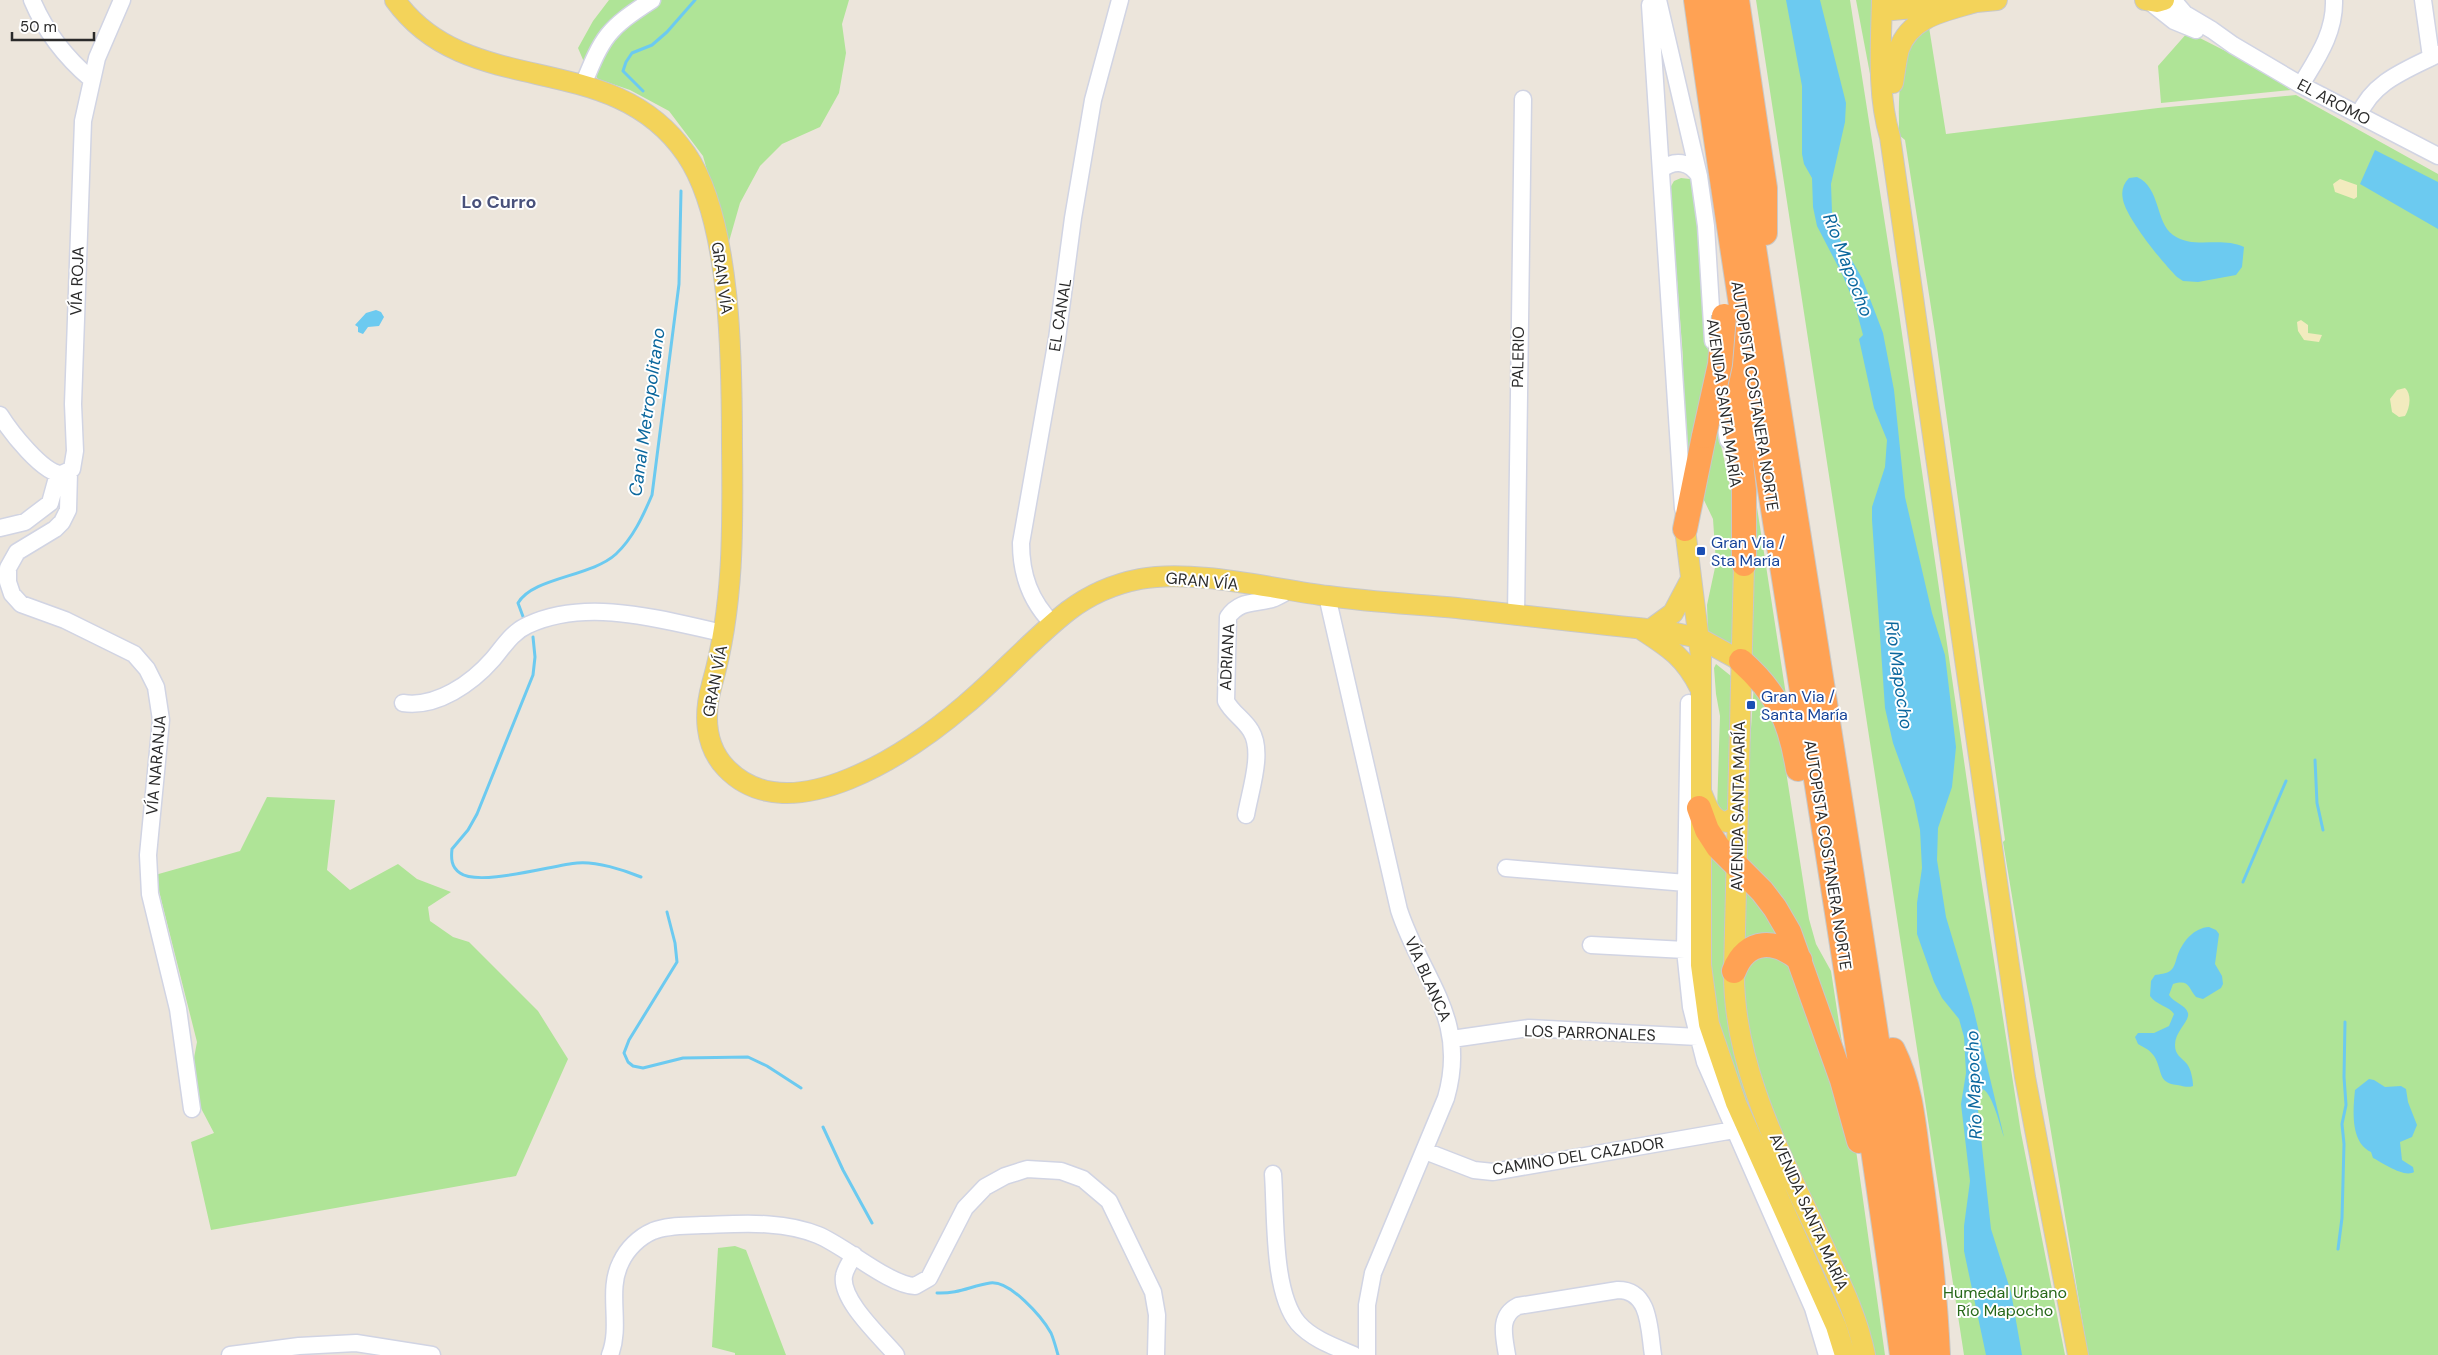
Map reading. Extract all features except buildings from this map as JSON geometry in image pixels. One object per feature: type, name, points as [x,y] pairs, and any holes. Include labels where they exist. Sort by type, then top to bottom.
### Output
[{"type":"highway","name":"AUTOPISTA COSTANERA NORTE","points":[[1696,0],[1723,190],[1876,1159],[1902,1355]]},
{"type":"highway","name":"AUTOPISTA COSTANERA NORTE","points":[[1717,0],[1762,312],[1893,1139],[1922,1355]]},
{"type":"highway","points":[[1737,0],[1765,188],[1765,233]]},
{"type":"highway","points":[[1685,529],[1720,364],[1724,316],[1721,217],[1723,190]]},
{"type":"highway","points":[[1735,349],[1732,391],[1744,490],[1744,564]]},
{"type":"highway","points":[[1741,661],[1769,689],[1786,717],[1794,746],[1822,918],[1832,948]]},
{"type":"highway","points":[[1699,797],[1712,838],[1775,908],[1800,960],[1857,1132],[1895,1301]]},
{"type":"highway","points":[[1734,971],[1745,954],[1760,946],[1783,947],[1800,960]]},
{"type":"highway","points":[[1893,1050],[1905,1080],[1917,1148],[1934,1282],[1938,1355]]},
{"type":"main road","name":"GRAN VÍA","points":[[395,0],[424,31],[455,50],[494,63],[583,85],[629,102],[665,128],[693,165],[710,206],[724,280],[731,366],[732,534],[724,633],[707,708],[706,724],[712,747],[724,766],[741,780],[763,790],[791,794],[808,792],[850,777],[909,747],[965,705],[1070,610],[1097,593],[1126,582],[1148,578],[1186,577],[1327,596],[1645,629],[1699,638],[1741,661]]},
{"type":"main road","points":[[1888,5],[1997,0]]},
{"type":"main road","points":[[1893,83],[1900,48],[1914,26],[1930,16],[1976,2]]},
{"type":"main road","points":[[1888,5],[1893,83],[1890,137]]},
{"type":"main road","points":[[1888,5],[1884,103],[2025,1077],[2078,1355]]},
{"type":"main road","name":"AVENIDA SANTA MARÍA","points":[[1685,529],[1699,638],[1695,697],[1699,797],[1702,982],[1714,1043],[1736,1103],[1836,1326],[1845,1355]]},
{"type":"main road","name":"AVENIDA SANTA MARÍA","points":[[1744,564],[1734,971],[1738,1026],[1745,1060],[1754,1088],[1846,1295],[1859,1330],[1865,1355]]},
{"type":"main road","points":[[1645,629],[1673,613],[1691,579]]},
{"type":"main road","name":"GRAN VÍA","points":[[1645,629],[1685,661],[1695,697]]},
{"type":"main road","points":[[1699,797],[1718,820],[1727,822],[1738,815]]},
{"type":"street","points":[[32,0],[40,18],[60,48],[91,79]]},
{"type":"street","name":"VÍA ROJA","points":[[64,473],[74,466],[75,451],[73,404],[82,142],[91,79],[105,36],[122,0]]},
{"type":"street","points":[[583,85],[604,38],[617,24],[652,0]]},
{"type":"street","name":"EL CANAL","points":[[1053,624],[1036,604],[1026,584],[1020,543],[1057,339],[1073,218],[1093,100],[1120,0]]},
{"type":"street","name":"AVENIDA SANTA MARÍA","points":[[1650,0],[1685,529]]},
{"type":"street","name":"AVENIDA SANTA MARÍA","points":[[1658,0],[1699,176],[1706,226],[1714,353],[1734,477],[1744,564]]},
{"type":"street","name":"EL AROMO","points":[[2173,0],[2184,14],[2212,30],[2232,46]]},
{"type":"street","points":[[2301,85],[2326,42],[2332,24],[2334,0]]},
{"type":"street","points":[[2359,116],[2366,100],[2378,87],[2435,55],[2423,0]]},
{"type":"street","name":"EL AROMO","points":[[2153,1],[2174,21],[2232,46],[2359,116],[2438,156]]},
{"type":"street","name":"PALERIO","points":[[1516,616],[1523,98]]},
{"type":"street","points":[[1661,170],[1666,166],[1679,163],[1692,168],[1699,176]]},
{"type":"street","points":[[0,415],[24,446],[52,472],[64,473],[50,503],[25,522],[0,528]]},
{"type":"street","name":"VÍA NARANJA","points":[[64,473],[68,510],[62,522],[55,529],[17,552],[8,568],[8,582],[12,594],[21,604],[65,620],[134,654],[147,669],[156,687],[161,712],[148,855],[150,894],[178,1009],[192,1109]]},
{"type":"street","name":"ADRIANA","points":[[1246,815],[1258,754],[1256,742],[1250,729],[1231,711],[1226,701],[1228,617],[1234,609],[1243,604],[1272,599],[1290,590]]},
{"type":"street","name":"VÍA BLANCA","points":[[1327,596],[1399,910],[1412,944],[1443,1007],[1452,1039],[1453,1061],[1450,1084],[1425,1151],[1373,1273],[1368,1305],[1367,1355]]},
{"type":"street","points":[[403,703],[436,698],[457,689],[485,668],[519,629],[554,616],[585,612],[617,613],[724,633]]},
{"type":"street","name":"AVENIDA SANTA MARÍA","points":[[1695,697],[1686,882],[1686,950],[1688,983],[1698,1038],[1734,1130],[1813,1308],[1827,1355]]},
{"type":"street","points":[[1506,868],[1686,882]]},
{"type":"street","points":[[1591,945],[1686,950]]},
{"type":"street","name":"LOS PARRONALES","points":[[1452,1039],[1529,1028],[1698,1038]]},
{"type":"street","name":"CAMINO DEL CAZADOR","points":[[1425,1151],[1474,1170],[1493,1172],[1734,1130]]},
{"type":"street","points":[[610,1355],[616,1329],[614,1290],[617,1271],[632,1246],[654,1231],[670,1227],[746,1223],[782,1226],[817,1234],[905,1285],[920,1284],[929,1278],[965,1208],[985,1187],[1005,1176],[1027,1169],[1050,1169],[1072,1174],[1092,1185],[1109,1201],[1149,1281],[1158,1315],[1156,1355]]},
{"type":"street","points":[[1273,1174],[1283,1296],[1298,1324],[1311,1335],[1354,1355]]},
{"type":"street","points":[[854,1255],[844,1275],[844,1287],[850,1300],[896,1355]]},
{"type":"street","points":[[1507,1355],[1503,1332],[1506,1316],[1518,1306],[1627,1290],[1640,1297],[1644,1304],[1653,1355]]},
{"type":"street","points":[[230,1355],[298,1346],[356,1343],[432,1355]]},
{"type":"green space","points":[[609,0],[849,0],[842,24],[846,53],[839,93],[820,127],[782,144],[760,166],[740,203],[728,245],[703,156],[669,111],[630,90],[598,79],[584,62],[578,48],[593,21]]},
{"type":"green space","name":"Humedal Urbano Río Mapocho","points":[[1756,0],[1850,0],[1899,313],[1981,878],[2021,1133],[2065,1355],[1964,1355]]},
{"type":"green space","points":[[1856,0],[1871,0],[1874,95]]},
{"type":"green space","points":[[1929,27],[1946,134],[2158,108],[2296,95],[2438,174],[2438,1355],[2088,1355],[2003,842],[2005,840],[1935,333],[1905,140],[1899,135],[1900,85],[1904,58],[1913,39]]},
{"type":"green space","points":[[2188,32],[2247,62],[2291,90],[2161,103],[2158,66]]},
{"type":"green space","points":[[1681,178],[1690,179],[1695,185],[1707,345],[1710,362],[1686,464],[1684,464],[1683,358],[1670,188],[1674,181]]},
{"type":"green space","points":[[1717,427],[1731,491],[1738,650],[1708,633],[1707,605],[1716,563],[1713,519],[1703,498]]},
{"type":"green space","points":[[1756,501],[1788,708],[1749,657]]},
{"type":"green space","points":[[1716,664],[1736,680],[1730,814],[1717,811],[1720,716],[1714,668]]},
{"type":"green space","points":[[1754,684],[1760,691],[1781,739],[1809,919],[1816,944],[1831,971],[1847,1075],[1742,861]]},
{"type":"green space","points":[[267,797],[335,800],[327,870],[350,890],[398,864],[417,879],[451,892],[428,907],[430,921],[453,937],[469,942],[538,1011],[568,1059],[516,1176],[211,1230],[191,1142],[214,1133],[193,1093],[191,1074],[197,1042],[155,875],[240,851]]},
{"type":"green space","points":[[1709,850],[1729,871],[1727,994],[1847,1323],[1855,1355],[1852,1355],[1741,1100],[1709,996]]},
{"type":"green space","points":[[1744,886],[1758,902],[1781,938],[1742,949]]},
{"type":"green space","points":[[1754,955],[1787,958],[1856,1150],[1885,1355],[1871,1355],[1762,1094],[1749,1054],[1743,969]]},
{"type":"green space","points":[[735,1246],[746,1250],[786,1355],[735,1355],[735,1353],[712,1347],[718,1248]]},
{"type":"sand","points":[[2340,179],[2357,185],[2357,197],[2354,199],[2335,192],[2333,184]]},
{"type":"sand","points":[[2301,320],[2308,325],[2308,333],[2322,335],[2319,342],[2304,340],[2298,331],[2297,322]]},
{"type":"sand","points":[[2405,388],[2409,394],[2409,405],[2405,416],[2399,417],[2392,412],[2390,399],[2397,390]]},
{"type":"water","name":"Río Mapocho","points":[[1786,0],[1820,0],[1846,103],[1845,122],[1831,184],[1832,212],[1837,234],[1862,278],[1883,333],[1894,390],[1905,497],[1932,613],[1945,655],[1956,747],[1952,787],[1938,828],[1937,860],[1946,917],[1973,1007],[2004,1137],[1990,1097],[1983,1089],[1978,1101],[1978,1110],[1991,1229],[2011,1292],[2022,1355],[1986,1355],[1964,1251],[1964,1226],[1970,1181],[1961,1104],[1966,1073],[1964,1037],[1959,1019],[1942,998],[1934,982],[1917,934],[1917,903],[1922,868],[1920,830],[1914,801],[1893,743],[1885,708],[1872,507],[1885,467],[1887,440],[1874,408],[1859,339],[1863,335],[1855,305],[1843,276],[1817,226],[1813,207],[1812,178],[1804,164],[1802,154],[1802,86]]},
{"type":"water","points":[[2375,150],[2438,182],[2438,229],[2360,184]]},
{"type":"water","points":[[2137,177],[2145,182],[2150,189],[2163,222],[2173,235],[2190,242],[2225,243],[2244,247],[2242,267],[2236,275],[2198,282],[2183,281],[2177,277],[2146,240],[2126,208],[2122,197],[2124,185],[2129,178]]},
{"type":"water","points":[[376,310],[381,312],[384,317],[379,326],[368,327],[363,334],[358,332],[358,327],[355,325],[366,313]]},
{"type":"water","points":[[2209,927],[2216,930],[2219,934],[2215,964],[2222,976],[2223,984],[2221,988],[2203,999],[2196,997],[2186,984],[2173,984],[2169,995],[2185,1008],[2188,1013],[2187,1019],[2177,1035],[2175,1048],[2177,1054],[2190,1069],[2193,1086],[2187,1087],[2171,1084],[2163,1079],[2157,1061],[2147,1049],[2138,1044],[2135,1037],[2138,1033],[2154,1033],[2169,1026],[2174,1014],[2150,996],[2151,981],[2155,975],[2172,970],[2180,949],[2194,932]]},
{"type":"water","points":[[2369,1079],[2385,1087],[2401,1086],[2406,1089],[2408,1102],[2417,1125],[2412,1137],[2400,1142],[2402,1160],[2413,1167],[2414,1172],[2399,1172],[2373,1158],[2371,1152],[2359,1141],[2354,1125],[2355,1090]]},
{"type":"waterway","name":"Canal Metropolitano","points":[[643,91],[623,71],[626,62],[632,53],[652,45],[667,32],[695,0]]},
{"type":"waterway","name":"Canal Metropolitano","points":[[525,622],[518,603],[525,594],[549,582],[592,568],[616,554],[632,534],[652,495],[679,284],[681,191]]},
{"type":"waterway","name":"Canal Metropolitano","points":[[533,637],[535,657],[533,675],[477,814],[468,830],[452,849],[453,865],[457,871],[469,877],[483,878],[499,877],[577,863],[593,863],[641,877]]},
{"type":"waterway","points":[[2315,760],[2317,803],[2323,830]]},
{"type":"waterway","points":[[2243,882],[2286,781]]},
{"type":"waterway","name":"Canal Metropolitano","points":[[667,912],[675,943],[677,962],[629,1040],[624,1053],[628,1062],[633,1066],[643,1068],[683,1058],[748,1057],[767,1066],[801,1088]]},
{"type":"waterway","points":[[2338,1249],[2342,1218],[2344,1144],[2342,1124],[2346,1105],[2344,1077],[2345,1022]]},
{"type":"waterway","name":"Canal Metropolitano","points":[[823,1127],[843,1170],[872,1223]]},
{"type":"waterway","name":"Canal Metropolitano","points":[[937,1293],[958,1291],[990,1283],[1007,1287],[1025,1301],[1040,1318],[1051,1333],[1058,1355]]},
{"type":"place","name":"Gran Via / Sta María","points":[[1701,551]]},
{"type":"place","name":"Gran Via / Santa María","points":[[1751,705]]},
{"type":"district","name":"Lo Curro","points":[[499,202]]}]
